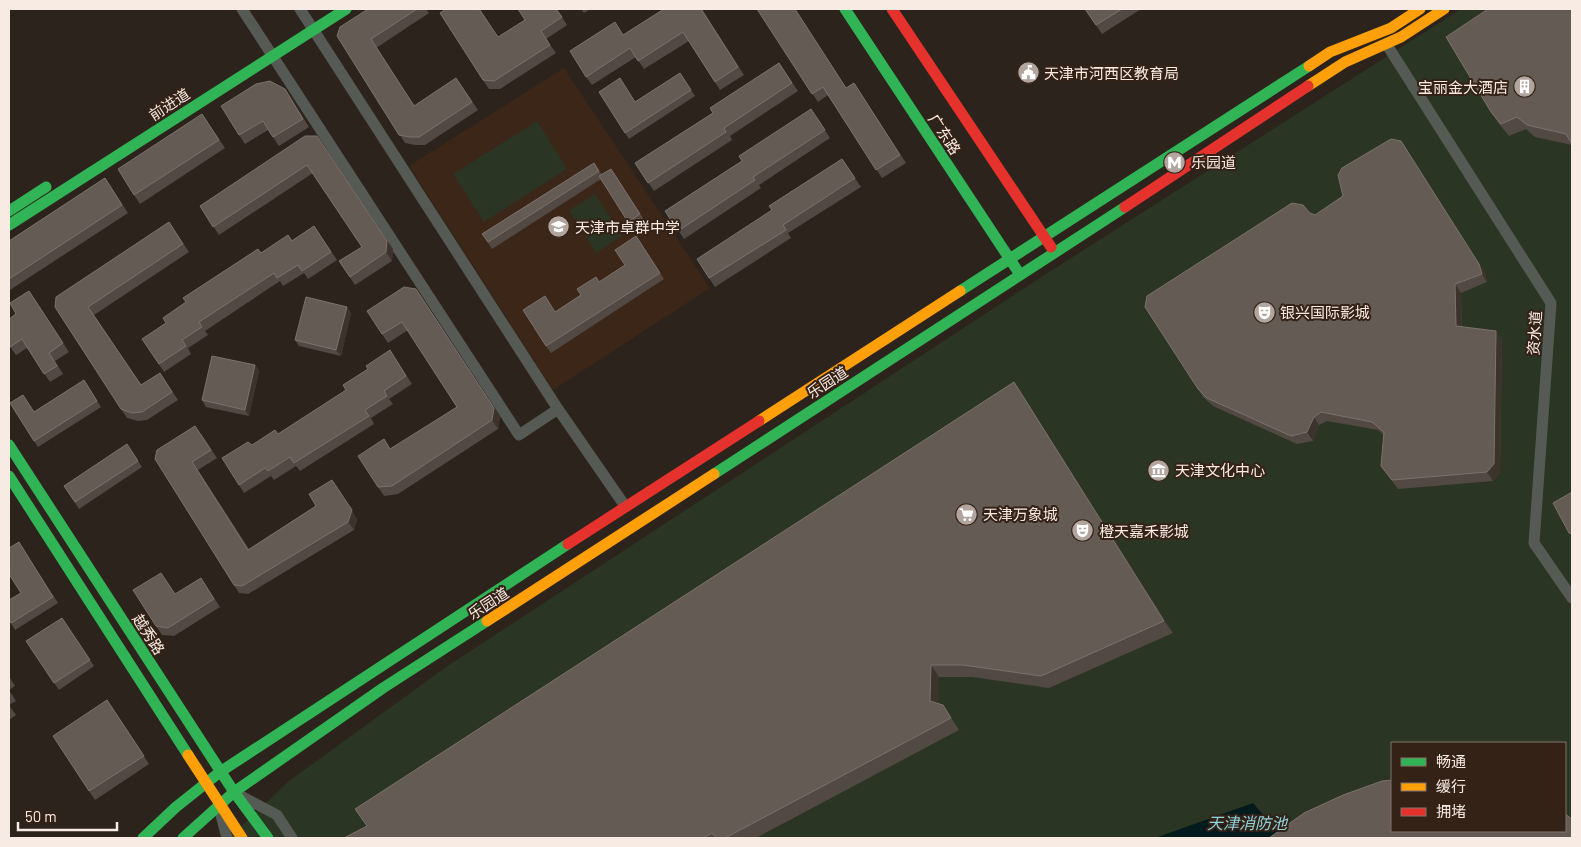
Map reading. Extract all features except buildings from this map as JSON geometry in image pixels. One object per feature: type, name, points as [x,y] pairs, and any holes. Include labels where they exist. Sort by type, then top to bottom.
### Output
[{"type":"main road","name":"前进道","points":[[311,25],[326,9]]},
{"type":"main road","name":"前进道","points":[[9,211],[311,25],[346,9]]},
{"type":"main road","name":"广东路","points":[[845,9],[1020,275]]},
{"type":"main road","name":"广东路","points":[[892,9],[1055,253]]},
{"type":"main road","name":"乐园道","points":[[143,838],[220,772],[625,506],[1330,52],[1390,28],[1420,9]]},
{"type":"main road","name":"乐园道","points":[[183,838],[218,804],[234,792],[383,688],[1055,253],[1329,72],[1345,62],[1387,45],[1444,9]]},
{"type":"main road","name":"前进道","points":[[9,224],[270,51]]},
{"type":"main road","name":"越秀路","points":[[9,445],[220,772],[268,838]]},
{"type":"main road","points":[[9,476],[205,784],[242,838]]},
{"type":"main road","points":[[625,506],[636,523]]},
{"type":"street","points":[[242,9],[519,435],[558,409]]},
{"type":"street","points":[[300,9],[558,409],[625,506]]},
{"type":"street","name":"资水道","points":[[1387,45],[1551,303],[1534,543],[1572,598]]},
{"type":"street","points":[[234,792],[277,815],[292,838]]},
{"type":"street","points":[[218,804],[227,838]]},
{"type":"shaded area","name":"天津市卓群中学","points":[[564,68],[710,288],[553,390],[409,166]]},
{"type":"green space","name":"天津文化中心","points":[[1461,9],[1572,9],[1572,838],[229,838],[289,781],[446,667],[1046,274]]},
{"type":"green space","points":[[537,121],[567,169],[484,222],[453,174]]},
{"type":"green space","points":[[595,194],[622,236],[596,253],[569,210]]},
{"type":"water","name":"天津消防池","points":[[1253,803],[1283,838],[1155,838]]},
{"type":"traffic: fast","points":[[9,225],[346,9]]},
{"type":"traffic: fast","points":[[845,9],[1017,270]]},
{"type":"traffic: fast","points":[[960,291],[1309,66]]},
{"type":"traffic: fast","points":[[9,211],[46,187]]},
{"type":"traffic: fast","points":[[714,474],[1125,207]]},
{"type":"traffic: fast","points":[[9,445],[234,792],[268,838]]},
{"type":"traffic: fast","points":[[9,476],[188,755]]},
{"type":"traffic: fast","points":[[143,838],[176,807],[220,772],[568,544]]},
{"type":"traffic: fast","points":[[183,838],[234,792],[383,688],[487,621]]},
{"type":"traffic: slow","points":[[1309,66],[1330,52],[1391,28],[1420,9]]},
{"type":"traffic: slow","points":[[1308,86],[1345,62],[1401,37],[1444,9]]},
{"type":"traffic: slow","points":[[759,421],[960,291]]},
{"type":"traffic: slow","points":[[487,621],[714,474]]},
{"type":"traffic: slow","points":[[188,755],[242,838]]},
{"type":"traffic: jam","points":[[892,9],[1051,247]]},
{"type":"traffic: jam","points":[[1125,207],[1308,86]]},
{"type":"traffic: jam","points":[[568,544],[759,421]]},
{"type":"place","name":"天津市河西区教育局","points":[[1028,73]]},
{"type":"place","name":"宝丽金大酒店","points":[[1524,87]]},
{"type":"place","name":"乐园道","points":[[1175,162]]},
{"type":"place","name":"天津市卓群中学","points":[[559,227]]},
{"type":"place","name":"银兴国际影城","points":[[1264,312]]},
{"type":"place","name":"天津文化中心","points":[[1159,470]]},
{"type":"place","name":"天津万象城","points":[[967,514]]},
{"type":"place","name":"橙天嘉禾影城","points":[[1083,531]]}]
